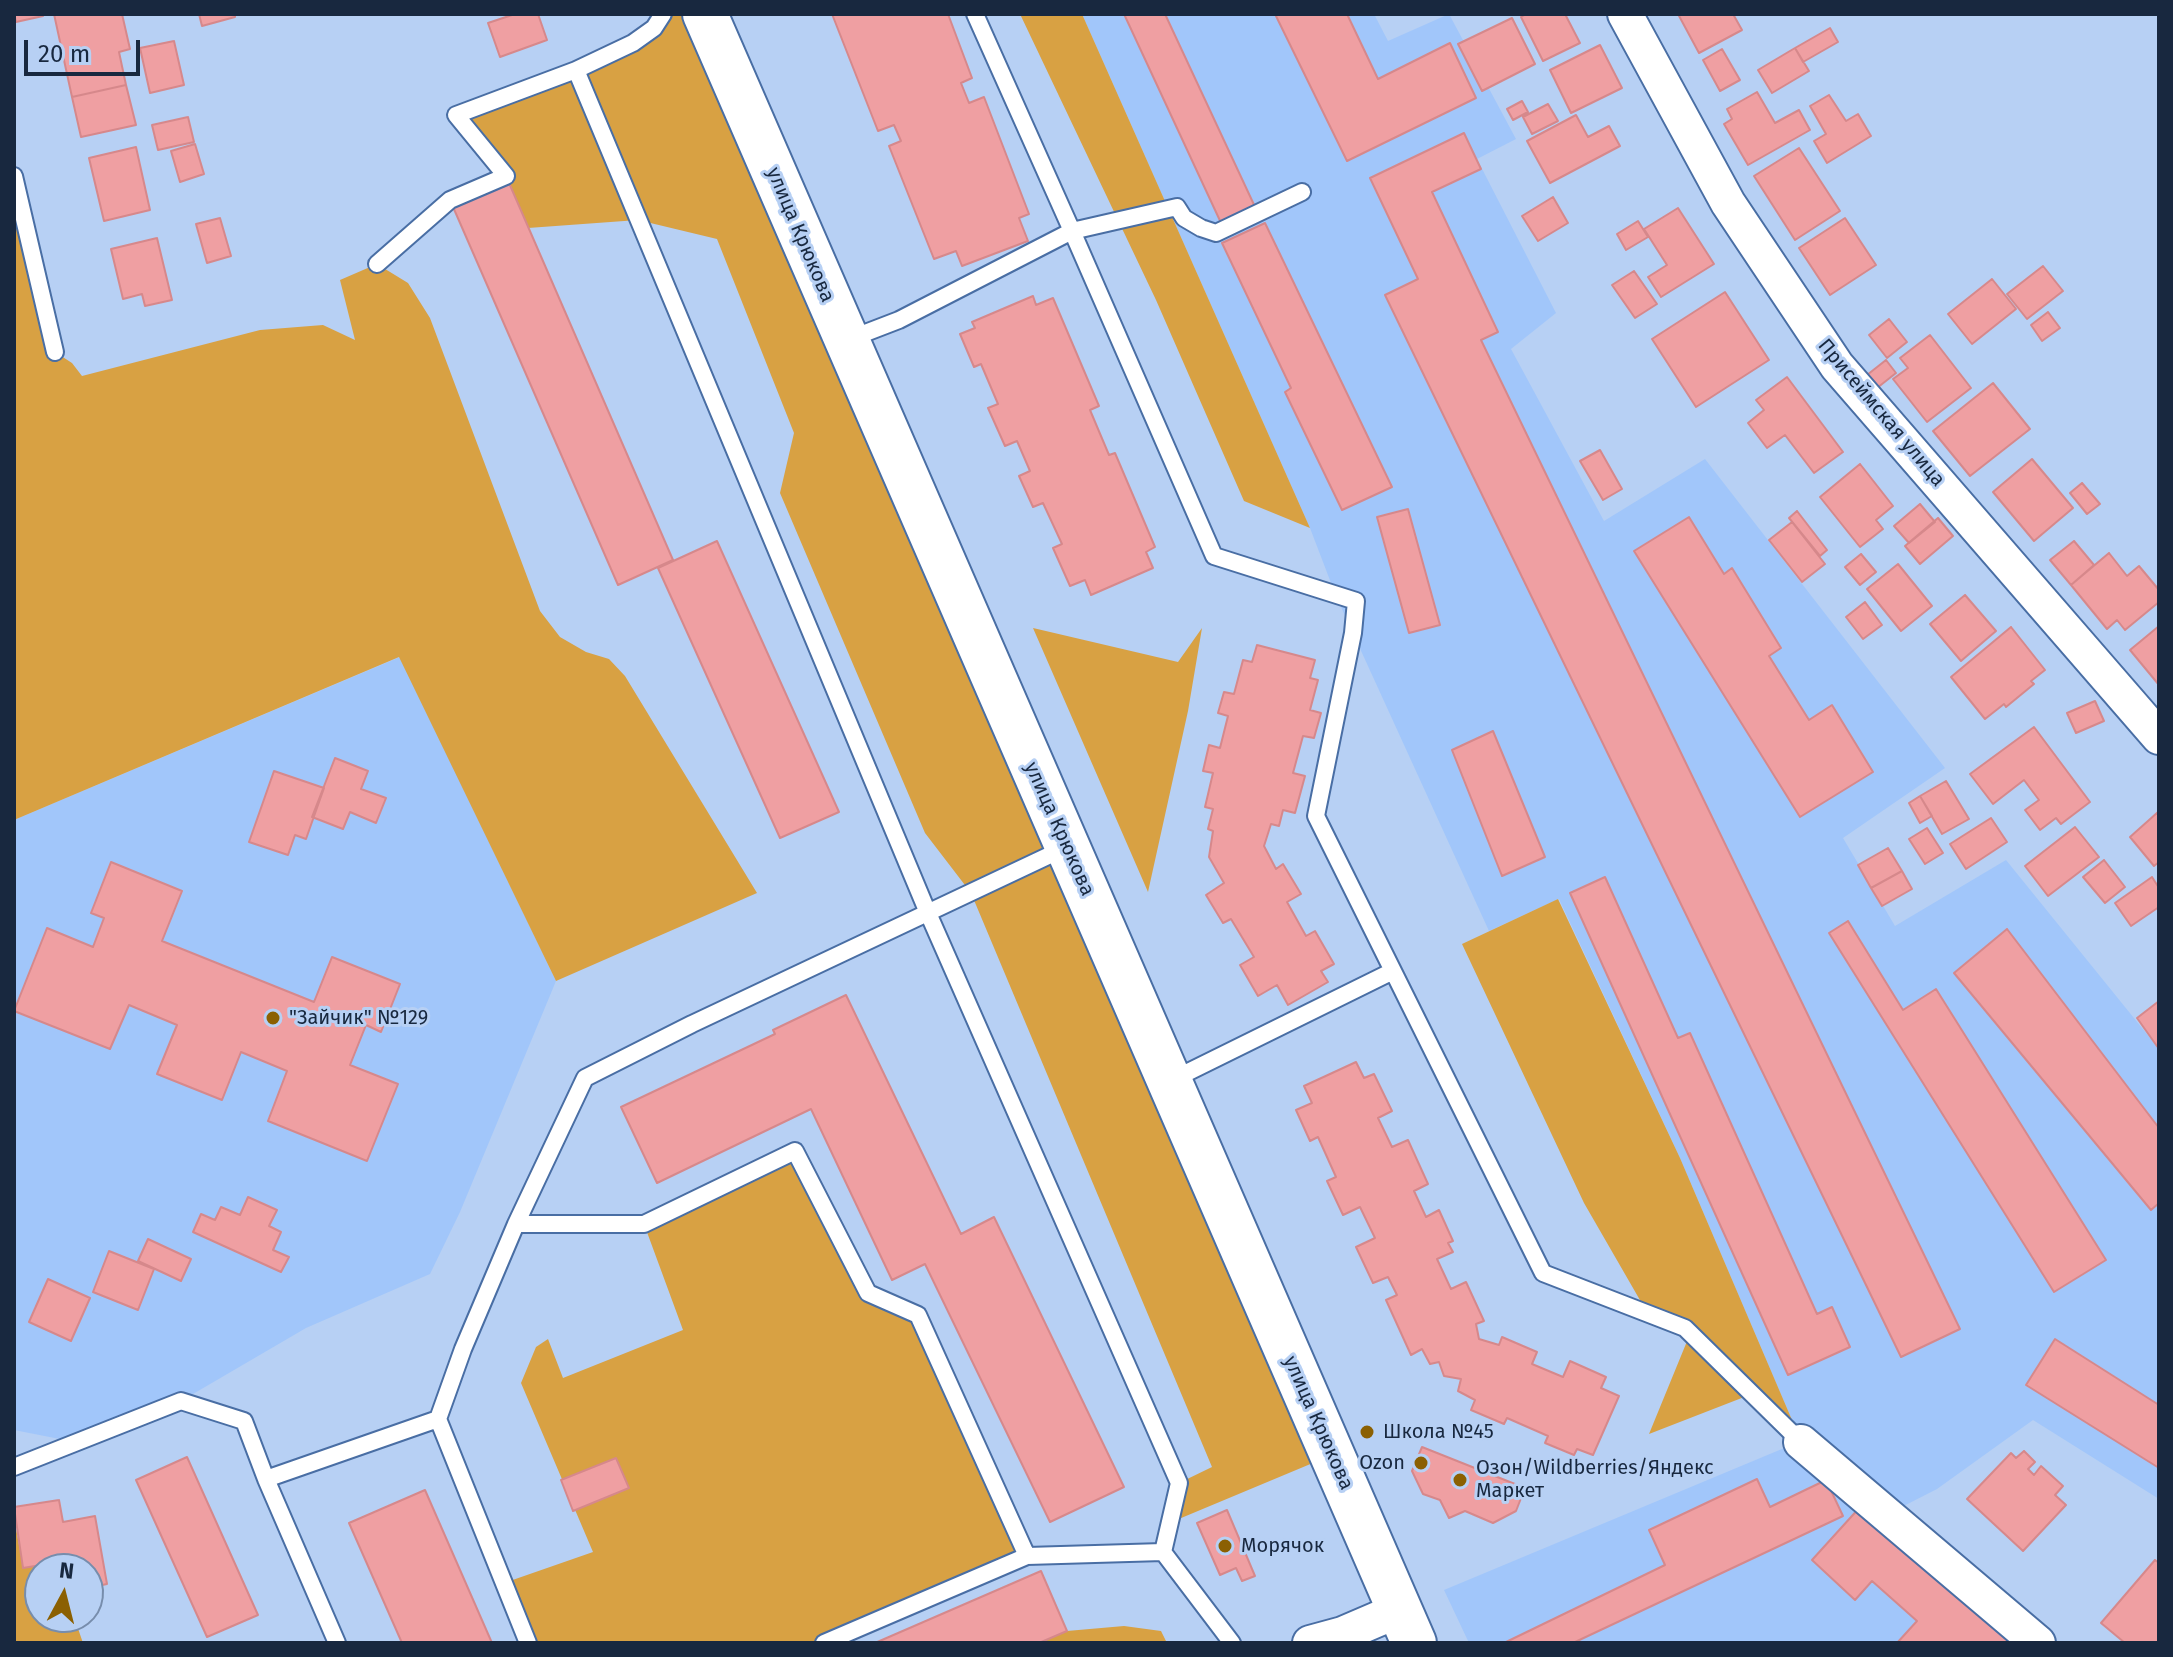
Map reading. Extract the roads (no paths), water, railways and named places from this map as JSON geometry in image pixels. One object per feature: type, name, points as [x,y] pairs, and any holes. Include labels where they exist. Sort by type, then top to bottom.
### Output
[{"type":"main road","name":"улица Крюкова","points":[[705,14],[1407,1626]]},
{"type":"street","name":"Присеймская улица","points":[[1625,14],[1728,203],[1837,366],[2159,737]]},
{"type":"street","points":[[1801,1442],[2038,1643]]},
{"type":"street","points":[[1310,1643],[1343,1634],[1407,1626]]},
{"type":"lane","points":[[377,264],[450,200],[506,176],[456,115],[576,70],[633,43],[654,28],[663,14]]},
{"type":"lane","points":[[975,14],[1214,556],[1356,601],[1353,633],[1316,816],[1543,1273],[1685,1328],[1801,1442]]},
{"type":"lane","points":[[576,70],[928,913],[1179,1483],[1163,1552]]},
{"type":"lane","points":[[14,176],[55,352]]},
{"type":"lane","points":[[846,341],[899,320],[1072,231],[1177,207],[1184,218],[1216,233],[1302,192]]},
{"type":"lane","points":[[528,1643],[438,1419],[463,1349],[516,1224],[585,1078],[692,1024],[1067,847]]},
{"type":"lane","points":[[1169,1082],[1393,971]]},
{"type":"lane","points":[[516,1224],[644,1224],[795,1151],[868,1293],[918,1315],[1027,1556]]},
{"type":"lane","points":[[14,1467],[181,1401],[244,1421],[337,1643]]},
{"type":"lane","points":[[266,1479],[438,1419]]},
{"type":"lane","points":[[824,1643],[1027,1556],[1163,1552]]},
{"type":"lane","points":[[1163,1552],[1232,1643]]},
{"type":"place","name":"\"Зайчик\" №129","points":[[273,1018]]},
{"type":"place","name":"Школа №45","points":[[1367,1432]]},
{"type":"place","name":"Ozon","points":[[1421,1463]]},
{"type":"place","name":"Озон/Wildberries/Яндекс Маркет","points":[[1460,1480]]},
{"type":"place","name":"Морячок","points":[[1225,1546]]}]
